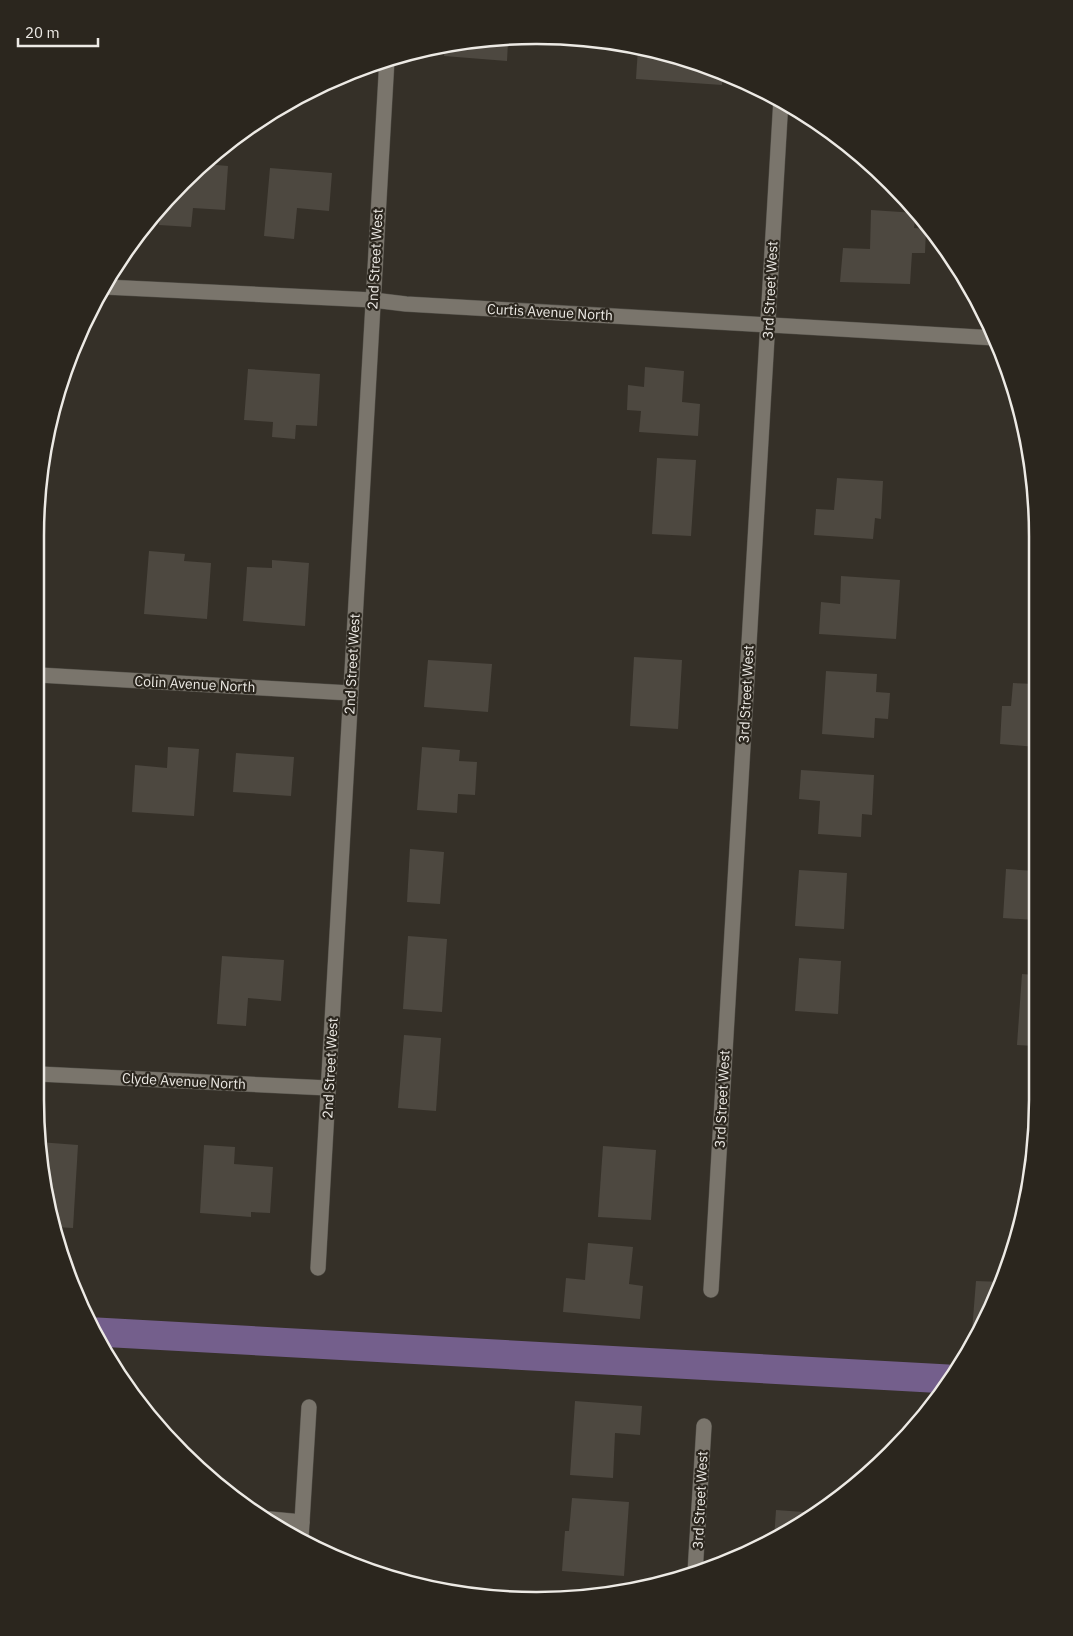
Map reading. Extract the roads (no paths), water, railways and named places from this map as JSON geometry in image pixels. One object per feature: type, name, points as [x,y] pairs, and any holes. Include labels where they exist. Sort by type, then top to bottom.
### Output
[{"type":"street","name":"2nd Street West","points":[[318,1268],[387,68]]},
{"type":"street","name":"3rd Street West","points":[[711,1290],[780,109]]},
{"type":"street","name":"Curtis Avenue North","points":[[112,287],[373,300],[406,304],[987,338]]},
{"type":"street","name":"Colin Avenue North","points":[[44,675],[350,693]]},
{"type":"street","name":"Clyde Avenue North","points":[[44,1074],[328,1088]]},
{"type":"street","points":[[301,1532],[309,1407]]},
{"type":"street","name":"3rd Street West","points":[[695,1566],[704,1426]]},
{"type":"street","points":[[282,1521],[302,1522]]},
{"type":"waterway","points":[[103,1332],[942,1379]]}]
